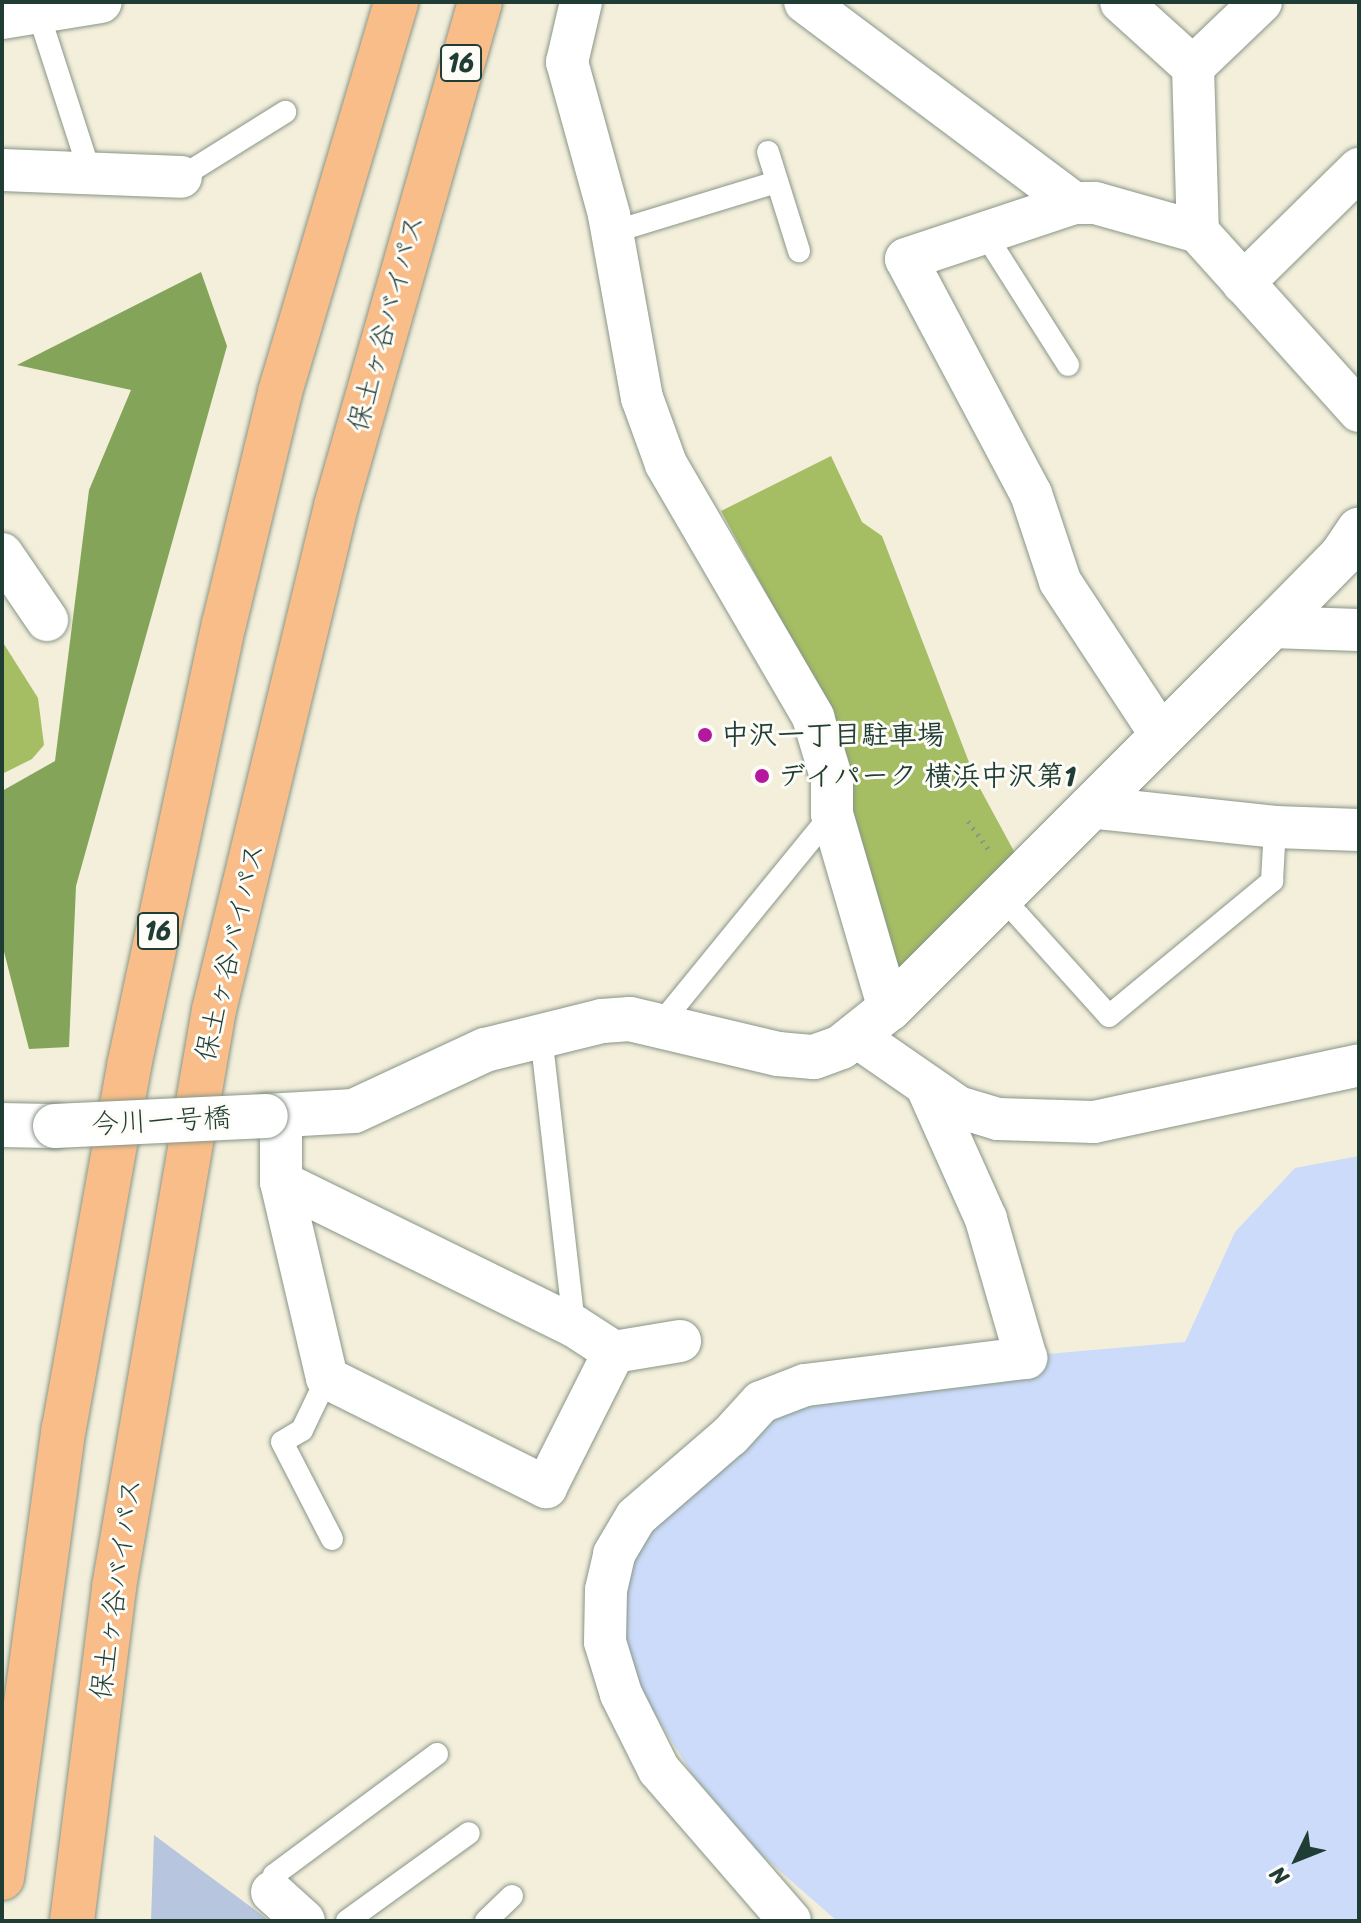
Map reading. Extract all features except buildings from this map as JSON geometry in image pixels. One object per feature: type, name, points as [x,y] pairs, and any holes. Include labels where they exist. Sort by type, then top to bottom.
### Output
[{"type":"highway","name":"16","points":[[2,1878],[64,1428],[135,1035],[224,624],[280,392],[396,2]]},
{"type":"highway","name":"保土ヶ谷バイパス","points":[[72,1921],[116,1571],[214,1010],[336,506],[480,2]]},
{"type":"street","points":[[21,16],[101,2]]},
{"type":"street","points":[[581,2],[567,62],[613,232],[629,342],[666,464],[813,717],[832,780],[832,814],[873,1023],[927,1087],[986,1219],[1026,1358],[805,1385],[761,1402],[730,1436],[636,1517],[614,1554],[606,1590],[605,1642],[621,1694],[659,1770],[751,1921]]},
{"type":"street","points":[[805,2],[1074,203]]},
{"type":"street","points":[[1121,2],[1193,67],[1198,232]]},
{"type":"street","points":[[1193,67],[1261,2]]},
{"type":"street","points":[[1243,283],[1359,169]]},
{"type":"street","points":[[2,170],[181,177]]},
{"type":"street","points":[[1161,735],[1060,581],[1031,494],[906,259],[1074,203],[1095,203],[1198,232],[1359,411]]},
{"type":"street","points":[[873,1023],[1341,556],[1359,529]]},
{"type":"street","points":[[2,554],[47,620]]},
{"type":"street","points":[[1271,627],[1359,630]]},
{"type":"street","points":[[1089,807],[1275,827],[1359,830]]},
{"type":"street","name":"今川一号橋","points":[[2,1125],[55,1126],[354,1111],[485,1050],[602,1021],[630,1019],[814,1057],[873,1023]]},
{"type":"street","points":[[927,1087],[958,1107],[998,1119],[1094,1122],[1359,1065]]},
{"type":"street","points":[[274,1117],[287,1227],[327,1378],[546,1487],[614,1352]]},
{"type":"street","points":[[281,1182],[574,1326],[614,1352],[680,1341]]},
{"type":"street","points":[[659,1770],[790,1921]]},
{"type":"street","points":[[272,1892],[304,1921]]},
{"type":"lane","points":[[21,16],[90,173]]},
{"type":"lane","points":[[181,177],[285,112]]},
{"type":"lane","points":[[768,152],[799,251]]},
{"type":"lane","points":[[613,232],[777,182]]},
{"type":"lane","points":[[985,234],[1068,365]]},
{"type":"lane","points":[[658,1027],[832,814]]},
{"type":"lane","points":[[1001,896],[1109,1016],[1272,881],[1275,827]]},
{"type":"lane","points":[[541,1035],[574,1326]]},
{"type":"lane","points":[[327,1378],[302,1430],[282,1442],[332,1539]]},
{"type":"lane","points":[[272,1892],[274,1875],[437,1754]]},
{"type":"lane","points":[[347,1921],[469,1833]]},
{"type":"lane","points":[[486,1921],[512,1896]]},
{"type":"shaded area","points":[[1359,1156],[1359,1921],[837,1921],[756,1850],[692,1774],[628,1670],[615,1592],[642,1526],[771,1419],[845,1391],[1035,1355],[1185,1342],[1235,1232],[1295,1168]]},
{"type":"shaded area","points":[[154,1835],[263,1916],[269,1921],[151,1921]]},
{"type":"green space","points":[[201,272],[227,346],[76,886],[69,1047],[29,1049],[2,944],[2,791],[55,761],[89,490],[131,390],[17,365]]},
{"type":"green space","points":[[831,456],[862,522],[882,536],[977,783],[1016,855],[897,974],[820,692],[721,511]]},
{"type":"green space","points":[[2,641],[38,698],[44,745],[32,759],[2,774]]},
{"type":"place","name":"中沢一丁目駐車場","points":[[705,735]]},
{"type":"place","name":"デイパーク 横浜中沢第1","points":[[762,776]]}]
